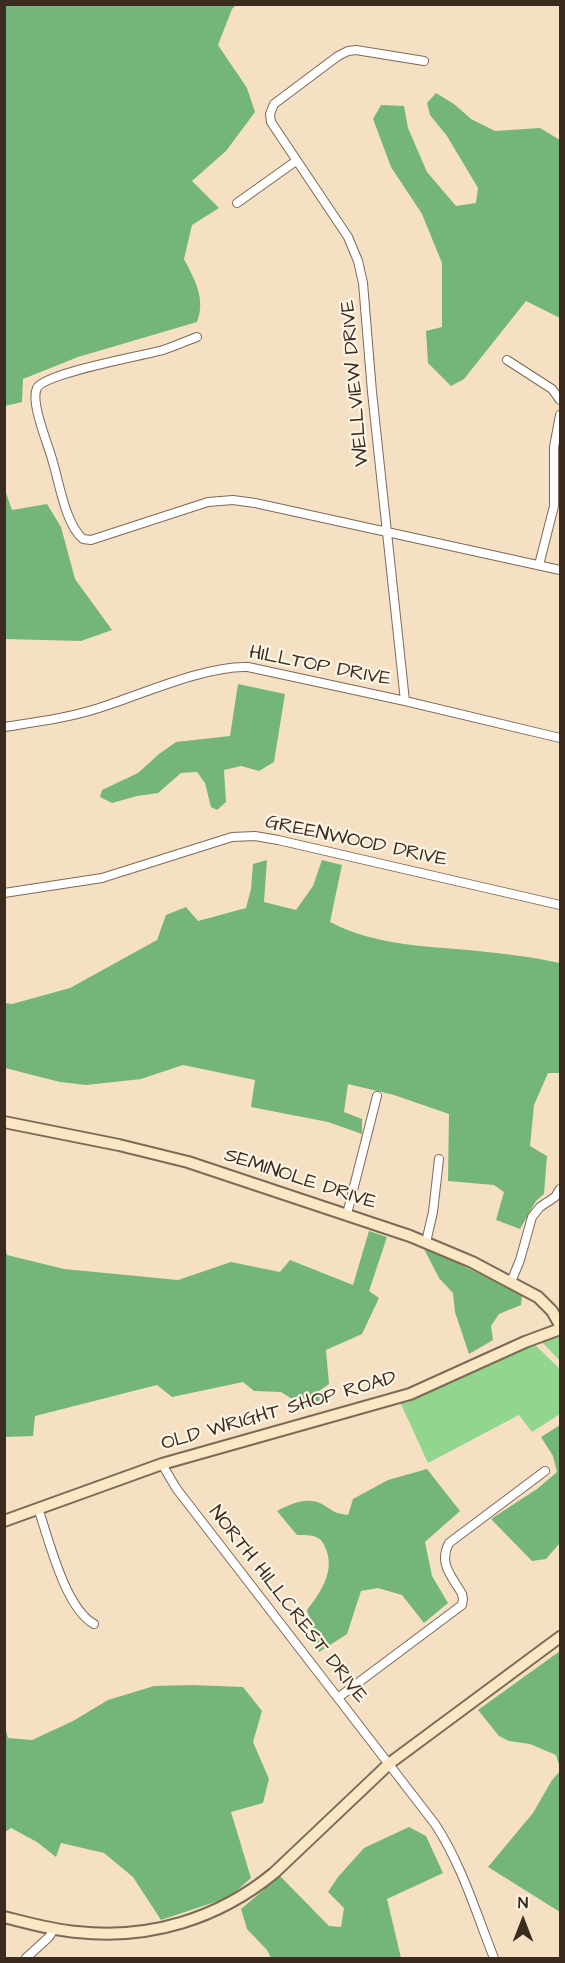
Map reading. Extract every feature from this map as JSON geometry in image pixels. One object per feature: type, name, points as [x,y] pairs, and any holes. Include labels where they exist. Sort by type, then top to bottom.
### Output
[{"type":"street","name":"WELLVIEW DRIVE","points":[[405,701],[363,283],[358,261],[348,237],[270,119],[271,108],[286,94],[348,51],[356,50],[424,61]]},
{"type":"street","points":[[237,203],[296,161]]},
{"type":"street","points":[[197,337],[162,350],[45,381],[37,389],[35,398],[71,523],[80,536],[86,540],[208,502],[233,500],[255,502],[561,570]]},
{"type":"street","points":[[507,360],[552,389],[561,400]]},
{"type":"street","points":[[539,565],[554,506],[554,447],[561,416]]},
{"type":"street","name":"HILLTOP DRIVE","points":[[4,727],[77,715],[225,668],[248,667],[561,738]]},
{"type":"street","name":"GREENWOOD DRIVE","points":[[4,893],[102,878],[244,835],[301,845],[561,905]]},
{"type":"street","points":[[347,1214],[377,1096]]},
{"type":"street","name":"SEMINOLE DRIVE","points":[[4,1122],[119,1145],[188,1162],[426,1242],[538,1297],[546,1304],[561,1327]]},
{"type":"street","points":[[426,1242],[433,1212],[439,1159]]},
{"type":"street","points":[[511,1282],[520,1260],[532,1217],[536,1210],[555,1197],[561,1189]]},
{"type":"street","name":"OLD WRIGHT SHOP ROAD","points":[[4,1521],[162,1464],[410,1394],[561,1327]]},
{"type":"street","name":"NORTH HILLCREST DRIVE","points":[[162,1464],[176,1488],[435,1824],[452,1852],[494,1959]]},
{"type":"street","points":[[339,1697],[462,1605],[462,1594],[444,1562],[449,1543],[545,1471]]},
{"type":"street","points":[[38,1508],[73,1603],[84,1618],[94,1624]]},
{"type":"street","points":[[4,1917],[54,1929],[105,1934],[147,1931],[190,1921],[227,1905],[254,1890],[274,1873],[390,1763],[561,1637]]},
{"type":"street","points":[[27,1959],[54,1929]]},
{"type":"green space","points":[[7,4],[236,5],[232,9],[218,45],[247,88],[255,112],[226,151],[192,181],[219,208],[192,225],[184,259],[200,297],[197,322],[78,357],[23,379],[22,402],[5,406],[4,6]]},
{"type":"green space","points":[[436,93],[454,104],[471,119],[495,131],[540,128],[560,140],[560,318],[526,301],[464,379],[451,386],[428,363],[426,331],[442,327],[442,263],[422,214],[391,167],[373,119],[381,105],[404,106],[408,128],[427,172],[456,206],[476,203],[478,188],[447,136],[430,115],[427,103]]},
{"type":"green space","points":[[4,487],[12,510],[47,504],[61,527],[75,579],[112,630],[81,641],[5,639]]},
{"type":"green space","points":[[238,684],[285,694],[274,762],[259,771],[241,766],[224,770],[226,802],[217,810],[211,807],[205,783],[197,772],[181,773],[158,793],[112,803],[100,797],[102,790],[138,773],[176,742],[230,736]]},
{"type":"green space","points":[[267,860],[264,902],[296,910],[313,886],[322,860],[342,865],[330,922],[348,930],[402,944],[509,955],[560,963],[560,1073],[548,1073],[534,1105],[530,1146],[547,1156],[544,1194],[536,1201],[520,1229],[496,1220],[504,1192],[494,1185],[448,1181],[449,1114],[394,1095],[348,1084],[344,1112],[362,1119],[362,1134],[328,1122],[251,1107],[255,1080],[183,1065],[141,1079],[86,1085],[60,1082],[5,1068],[5,1003],[12,1004],[70,988],[157,940],[166,915],[186,907],[198,921],[246,908],[251,889],[253,864]]},
{"type":"green space","points":[[369,1231],[387,1237],[369,1291],[379,1298],[362,1334],[326,1350],[329,1384],[319,1391],[320,1403],[305,1407],[281,1392],[254,1391],[243,1382],[172,1397],[157,1385],[35,1416],[33,1436],[5,1437],[5,1245],[7,1255],[64,1269],[178,1280],[231,1262],[280,1272],[290,1260],[353,1285]]},
{"type":"green space","points":[[424,1249],[433,1251],[522,1295],[521,1305],[499,1314],[491,1326],[493,1340],[469,1354],[455,1312],[453,1293],[439,1278]]},
{"type":"green space","points":[[560,1335],[560,1361],[541,1341]]},
{"type":"green space","points":[[532,1342],[560,1369],[560,1414],[532,1432],[519,1415],[428,1463],[400,1402]]},
{"type":"green space","points":[[560,1425],[560,1543],[546,1559],[532,1561],[491,1519],[537,1489],[557,1472],[553,1456],[541,1437]]},
{"type":"green space","points":[[427,1469],[460,1511],[425,1542],[432,1576],[448,1603],[424,1623],[402,1595],[378,1588],[361,1591],[347,1634],[319,1652],[307,1610],[325,1580],[329,1564],[328,1556],[321,1540],[312,1536],[297,1535],[277,1511],[293,1504],[310,1501],[348,1515],[353,1499],[388,1480]]},
{"type":"green space","points":[[560,1651],[560,1768],[556,1755],[530,1744],[509,1741],[499,1736],[478,1710]]},
{"type":"green space","points":[[154,1686],[243,1687],[262,1711],[253,1742],[269,1779],[263,1803],[231,1812],[251,1878],[230,1897],[161,1920],[133,1877],[104,1853],[61,1843],[56,1857],[37,1842],[11,1828],[5,1832],[4,1723],[8,1738],[32,1740],[73,1721],[108,1700]]},
{"type":"green space","points":[[560,1771],[560,1912],[488,1867],[533,1813],[552,1780]]},
{"type":"green space","points":[[409,1827],[426,1836],[443,1873],[387,1899],[401,1958],[271,1958],[267,1950],[247,1929],[241,1909],[280,1876],[329,1926],[341,1927],[344,1908],[328,1892],[338,1877],[364,1848]]}]
